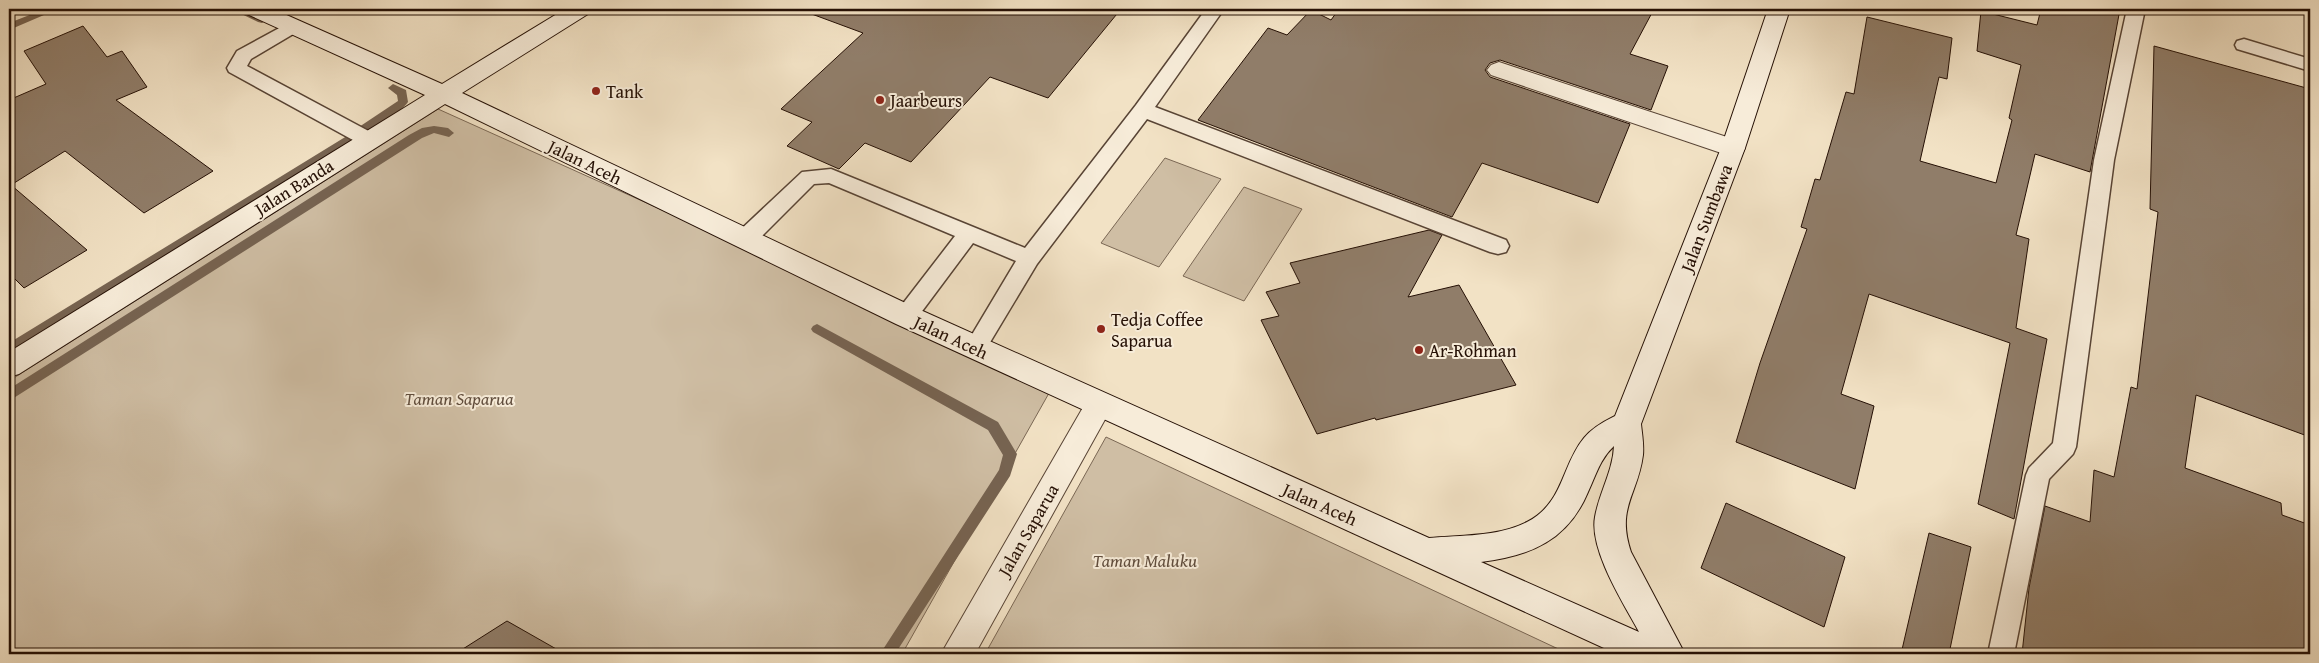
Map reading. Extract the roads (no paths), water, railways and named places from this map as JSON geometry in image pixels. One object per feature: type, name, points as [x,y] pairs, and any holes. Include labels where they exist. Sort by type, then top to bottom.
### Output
[{"type":"street","name":"Jalan Aceh","points":[[255,9],[442,94],[975,348],[1652,654]]},
{"type":"street","name":"Jalan Banda","points":[[9,366],[580,9]]},
{"type":"street","name":"Jalan Sumbawa","points":[[1668,654],[1614,547],[1609,527],[1614,496],[1625,468],[1629,448],[1626,424],[1733,148],[1779,9]]},
{"type":"street","points":[[1499,70],[1733,148]]},
{"type":"street","name":"Jalan Saparua","points":[[957,654],[1099,405]]},
{"type":"street","points":[[1428,553],[1493,548],[1521,539],[1553,521],[1566,506],[1586,461],[1599,441],[1626,424]]},
{"type":"lane","points":[[975,348],[1030,258],[1143,110],[1215,9]]},
{"type":"lane","points":[[2001,654],[2038,475],[2064,447],[2104,160],[2136,9]]},
{"type":"lane","points":[[294,26],[244,56],[236,68],[369,140]]},
{"type":"lane","points":[[2244,45],[2310,65]]},
{"type":"lane","points":[[1143,110],[1498,246]]},
{"type":"lane","points":[[745,239],[809,178],[821,175],[831,176],[1030,258]]},
{"type":"lane","points":[[906,316],[969,233]]},
{"type":"waterway","points":[[9,27],[53,9]]},
{"type":"waterway","points":[[236,9],[262,20]]},
{"type":"waterway","points":[[363,130],[398,108],[403,102],[402,93],[393,88]]},
{"type":"waterway","points":[[9,396],[418,135],[434,129],[449,133]]},
{"type":"waterway","points":[[9,349],[355,135]]},
{"type":"waterway","points":[[817,329],[993,426],[1010,454],[1005,472],[887,654]]},
{"type":"place","name":"Tank","points":[[596,91]]},
{"type":"place","name":"Jaarbeurs","points":[[880,100]]},
{"type":"place","name":"Tedja Coffee Saparua","points":[[1101,329]]},
{"type":"place","name":"Ar-Rohman","points":[[1419,350]]},
{"type":"park label","name":"Taman Saparua","points":[[459,398]]},
{"type":"park label","name":"Taman Maluku","points":[[1145,560]]}]
